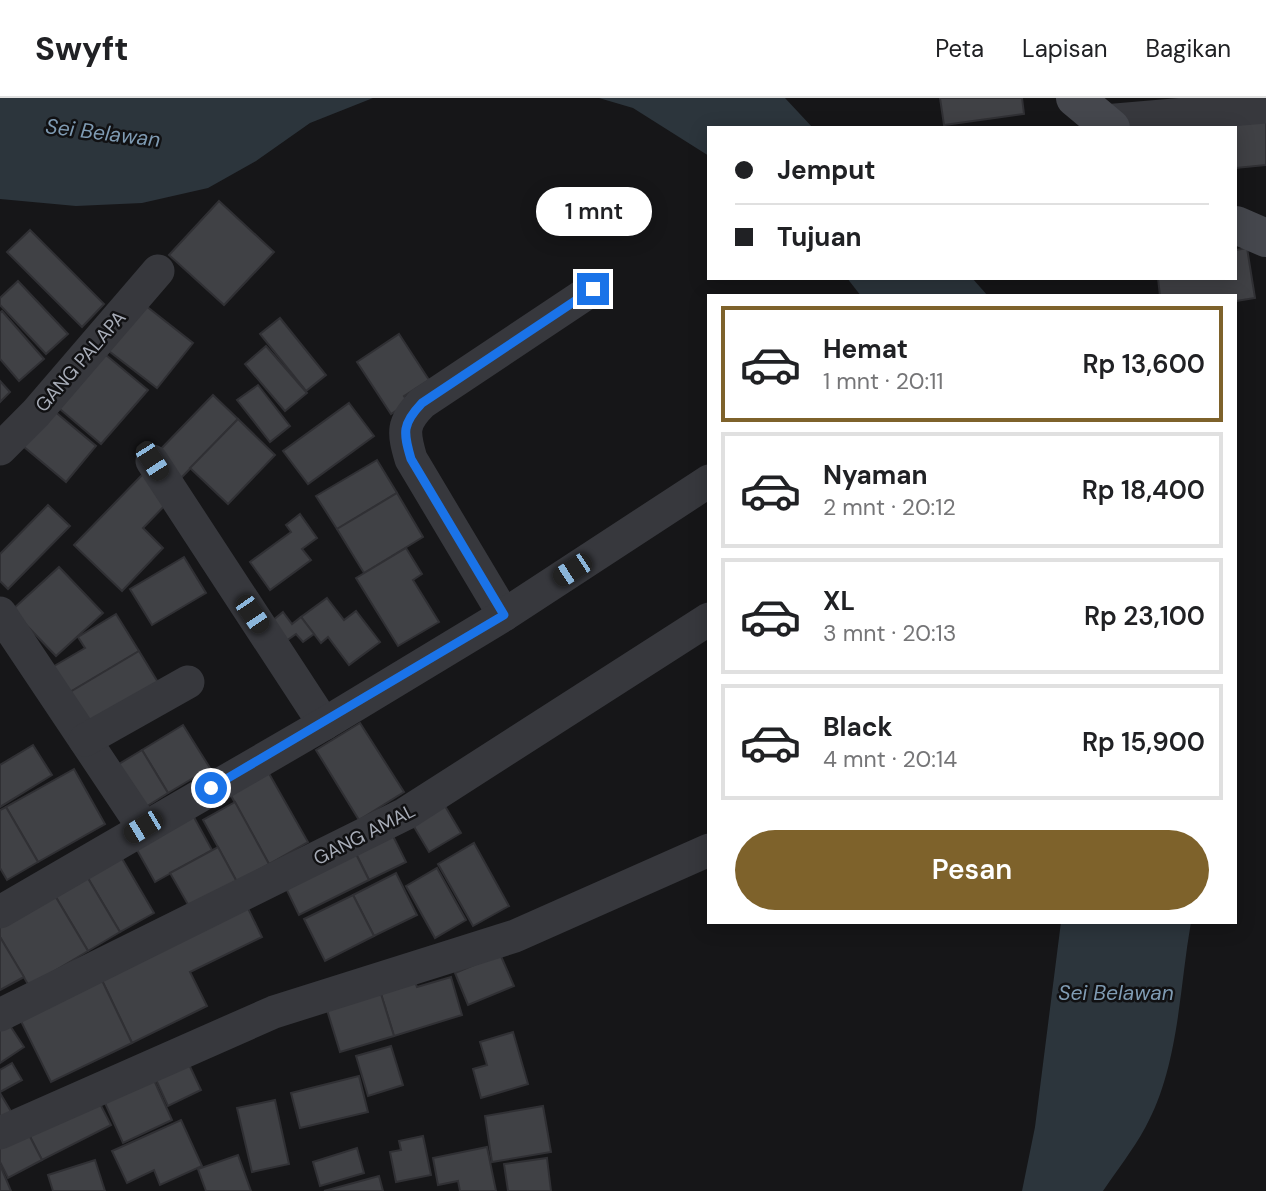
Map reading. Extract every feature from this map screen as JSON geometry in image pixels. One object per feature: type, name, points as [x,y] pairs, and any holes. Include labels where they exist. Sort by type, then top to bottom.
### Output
[{"type":"street","points":[[1097,116],[1266,107]]},
{"type":"street","points":[[1237,225],[1266,238]]},
{"type":"street","name":"GANG PALAPA","points":[[0,449],[36,413],[158,271]]},
{"type":"street","points":[[504,615],[411,459],[405,439],[407,418],[422,403],[593,289]]},
{"type":"street","points":[[152,461],[324,724]]},
{"type":"street","points":[[0,912],[324,724],[504,615],[707,482]]},
{"type":"street","points":[[0,613],[143,827]]},
{"type":"street","name":"GANG AMAL","points":[[0,1015],[405,814],[707,620]]},
{"type":"street","points":[[85,740],[188,682]]},
{"type":"street","points":[[0,1133],[274,1012],[515,936],[707,851]]},
{"type":"water","name":"Sei Belawan","points":[[0,98],[373,98],[310,123],[256,161],[208,188],[142,203],[76,206],[0,199]]},
{"type":"water","points":[[599,98],[785,98],[811,126],[707,126],[707,155],[633,108]]},
{"type":"water","points":[[849,280],[974,280],[986,294],[859,294]]},
{"type":"water","name":"Sei Belawan","points":[[1061,924],[1191,924],[1176,1028],[1165,1080],[1145,1128],[1103,1191],[1022,1191],[1035,1127]]},
{"type":"building","points":[[940,98],[1022,98],[1024,114],[944,125]]},
{"type":"building","points":[[1266,119],[1266,165],[1237,168],[1237,126],[1211,126]]},
{"type":"building","points":[[219,201],[274,252],[224,305],[169,255]]},
{"type":"building","points":[[30,230],[104,304],[82,327],[7,252]]},
{"type":"building","points":[[1247,248],[1255,298],[1237,301],[1237,294],[1160,294],[1158,280],[1237,280],[1237,250]]},
{"type":"building","points":[[18,281],[68,334],[46,354],[0,305],[0,298]]},
{"type":"building","points":[[141,302],[193,343],[157,388],[105,348]]},
{"type":"building","points":[[2,311],[44,359],[19,381],[0,359]]},
{"type":"building","points":[[280,318],[326,375],[306,391],[260,334]]},
{"type":"building","points":[[399,334],[429,380],[404,396],[408,403],[391,414],[357,362]]},
{"type":"building","points":[[266,346],[307,393],[285,411],[245,364]]},
{"type":"building","points":[[100,350],[148,390],[101,444],[54,404]]},
{"type":"building","points":[[0,381],[10,392],[0,402]]},
{"type":"building","points":[[258,385],[290,426],[270,442],[237,400]]},
{"type":"building","points":[[213,395],[238,419],[181,478],[156,454]]},
{"type":"building","points":[[349,403],[374,436],[308,484],[283,451]]},
{"type":"building","points":[[53,410],[96,446],[66,482],[23,446]]},
{"type":"building","points":[[238,419],[275,455],[228,504],[190,468]]},
{"type":"building","points":[[377,460],[397,493],[337,529],[316,496]]},
{"type":"building","points":[[145,472],[172,498],[143,528],[163,548],[122,591],[74,545]]},
{"type":"building","points":[[397,493],[423,537],[364,573],[337,529]]},
{"type":"building","points":[[48,505],[70,526],[8,589],[0,581],[0,554]]},
{"type":"building","points":[[300,514],[317,538],[302,549],[311,560],[270,590],[250,562],[291,532],[286,525]]},
{"type":"building","points":[[406,548],[422,574],[413,580],[439,622],[398,646],[356,578]]},
{"type":"building","points":[[184,557],[206,593],[152,625],[130,589]]},
{"type":"building","points":[[59,567],[103,613],[56,656],[12,610]]},
{"type":"building","points":[[327,598],[344,620],[356,611],[380,642],[349,665],[328,637],[321,643],[301,617]]},
{"type":"building","points":[[283,612],[292,624],[301,617],[314,634],[303,642],[296,634],[286,641],[272,621]]},
{"type":"building","points":[[116,614],[139,651],[65,695],[49,669],[85,648],[78,637]]},
{"type":"building","points":[[139,651],[159,684],[85,728],[65,695]]},
{"type":"building","points":[[360,723],[404,792],[359,820],[316,750]]},
{"type":"building","points":[[183,725],[210,768],[168,793],[142,750]]},
{"type":"building","points":[[33,745],[52,775],[0,807],[0,765]]},
{"type":"building","points":[[142,750],[168,793],[136,813],[109,770]]},
{"type":"building","points":[[74,769],[105,824],[38,862],[6,807]]},
{"type":"building","points":[[267,770],[308,842],[269,864],[229,792]]},
{"type":"building","points":[[439,796],[461,833],[429,852],[407,815]]},
{"type":"building","points":[[235,802],[269,864],[237,882],[203,820]]},
{"type":"building","points":[[6,807],[38,862],[7,880],[0,868],[0,810]]},
{"type":"building","points":[[190,810],[212,850],[155,882],[136,848]]},
{"type":"building","points":[[388,826],[406,862],[369,880],[351,844]]},
{"type":"building","points":[[474,843],[509,906],[473,926],[438,864]]},
{"type":"building","points":[[351,844],[369,880],[299,915],[281,878]]},
{"type":"building","points":[[218,847],[237,882],[190,908],[170,873]]},
{"type":"building","points":[[117,850],[154,913],[120,932],[83,870]]},
{"type":"building","points":[[437,868],[466,920],[435,938],[406,886]]},
{"type":"building","points":[[83,870],[120,932],[88,951],[51,889]]},
{"type":"building","points":[[396,873],[417,915],[374,936],[353,895]]},
{"type":"building","points":[[51,889],[88,951],[29,986],[0,937],[0,919]]},
{"type":"building","points":[[353,895],[374,936],[325,961],[304,919]]},
{"type":"building","points":[[243,898],[262,937],[190,972],[207,1006],[132,1043],[97,970]]},
{"type":"building","points":[[0,937],[24,977],[0,990]]},
{"type":"building","points":[[500,954],[514,986],[468,1005],[455,973]]},
{"type":"building","points":[[97,970],[132,1043],[51,1082],[15,1009]]},
{"type":"building","points":[[411,971],[417,987],[451,977],[462,1015],[394,1036],[377,981]]},
{"type":"building","points":[[377,981],[394,1036],[340,1052],[323,997]]},
{"type":"building","points":[[5,1018],[24,1047],[0,1063],[0,1021]]},
{"type":"building","points":[[513,1032],[528,1084],[481,1098],[473,1069],[487,1065],[480,1042]]},
{"type":"building","points":[[391,1046],[403,1085],[368,1096],[356,1056]]},
{"type":"building","points":[[185,1056],[201,1090],[168,1106],[152,1071]]},
{"type":"building","points":[[12,1063],[22,1080],[0,1092],[0,1070]]},
{"type":"building","points":[[149,1069],[172,1120],[123,1143],[100,1092]]},
{"type":"building","points":[[359,1076],[368,1112],[300,1128],[291,1093]]},
{"type":"building","points":[[94,1092],[111,1125],[42,1160],[25,1127]]},
{"type":"building","points":[[0,1093],[15,1118],[0,1126]]},
{"type":"building","points":[[275,1100],[289,1164],[252,1172],[237,1108]]},
{"type":"building","points":[[543,1106],[551,1152],[492,1162],[485,1116]]},
{"type":"building","points":[[181,1120],[202,1166],[160,1185],[154,1170],[127,1183],[112,1151]]},
{"type":"building","points":[[25,1127],[42,1160],[8,1178],[0,1162],[0,1140]]},
{"type":"building","points":[[423,1136],[431,1175],[396,1182],[390,1152],[401,1150],[399,1141]]},
{"type":"building","points":[[487,1147],[496,1191],[460,1191],[458,1181],[438,1185],[433,1158]]},
{"type":"building","points":[[357,1148],[364,1173],[320,1186],[313,1162]]},
{"type":"building","points":[[238,1155],[251,1191],[206,1191],[198,1169]]},
{"type":"building","points":[[547,1158],[551,1191],[508,1191],[504,1164]]},
{"type":"building","points":[[95,1160],[105,1191],[53,1191],[48,1175]]},
{"type":"building","points":[[0,1165],[11,1191],[0,1191]]},
{"type":"building","points":[[379,1176],[383,1191],[324,1191]]},
{"type":"route","points":[[211,788],[324,724],[504,615],[411,459],[405,439],[407,418],[422,403],[593,289]]}]
